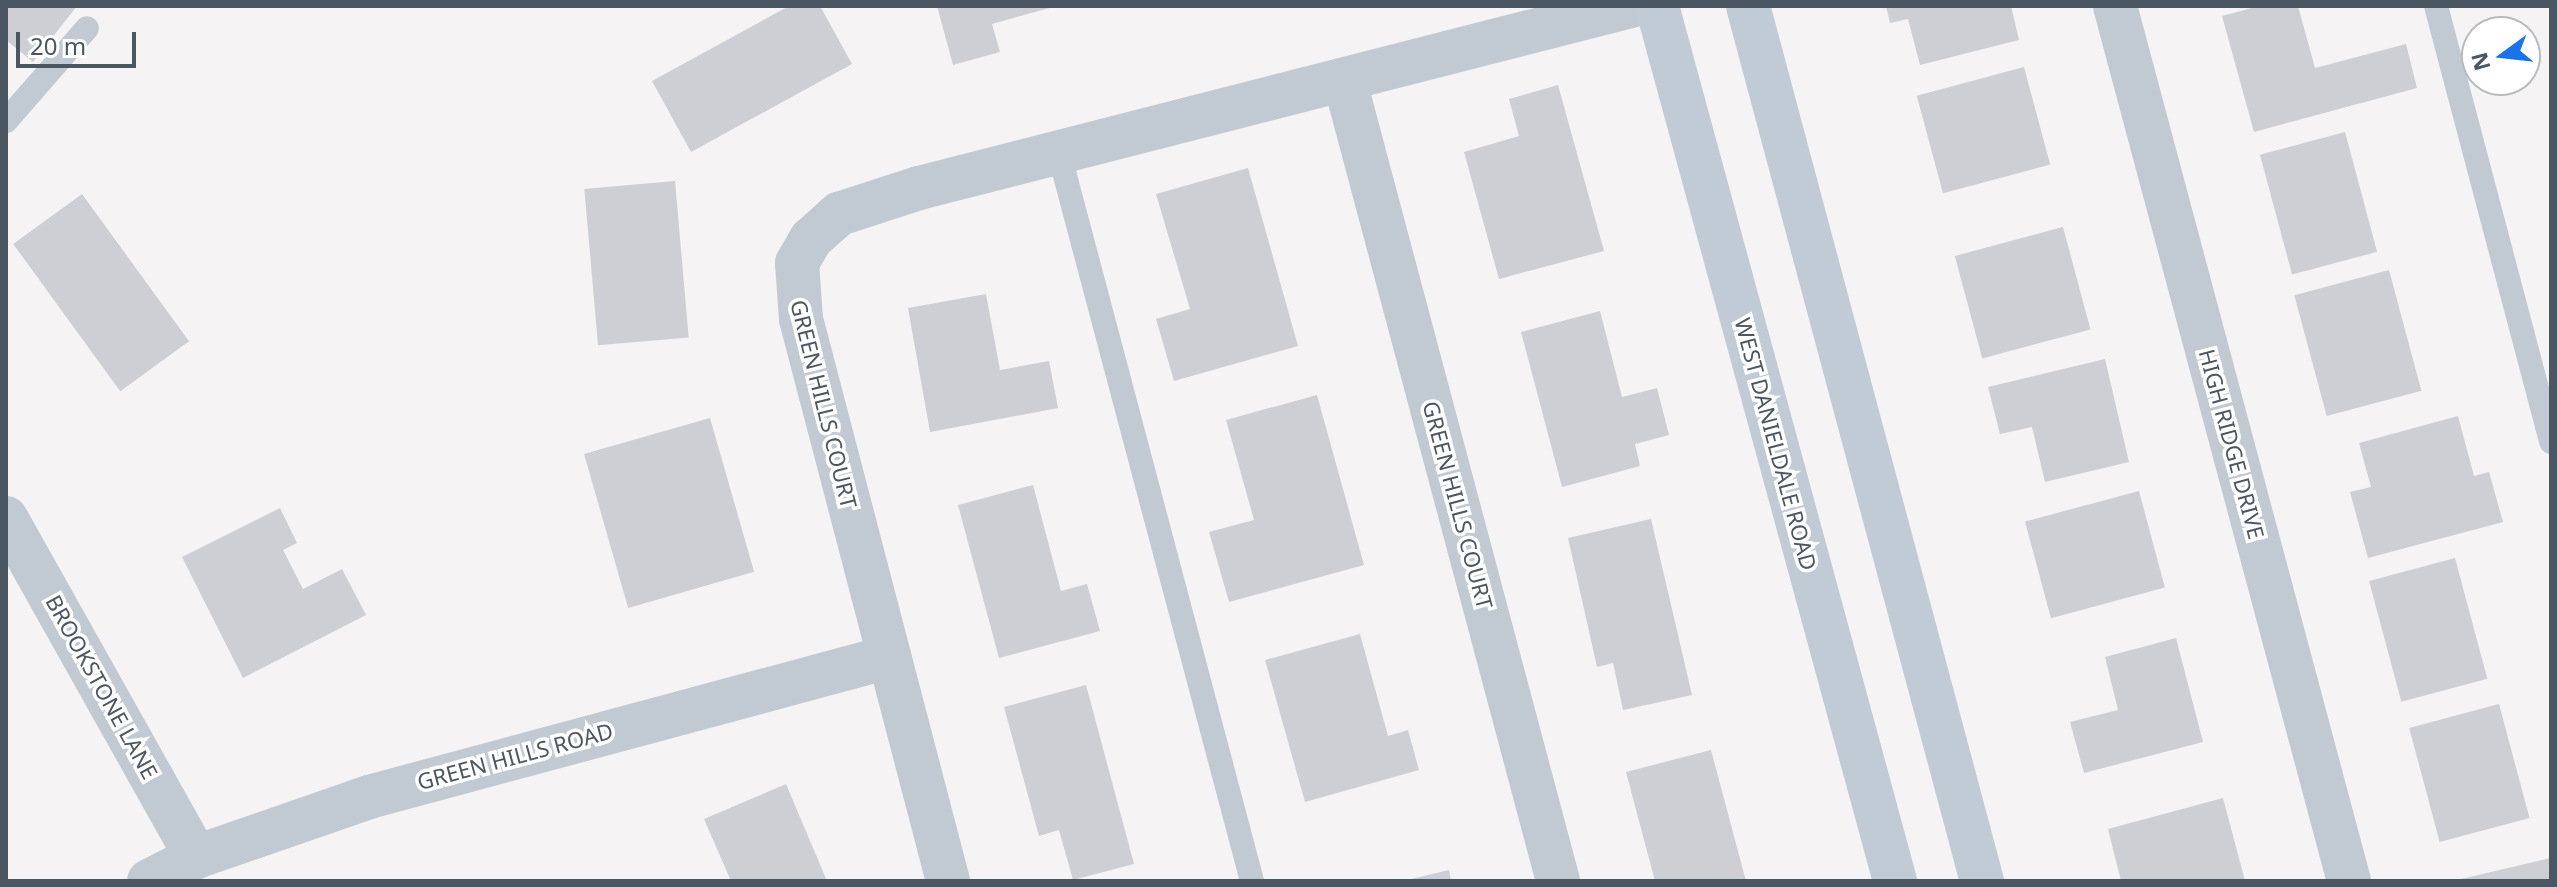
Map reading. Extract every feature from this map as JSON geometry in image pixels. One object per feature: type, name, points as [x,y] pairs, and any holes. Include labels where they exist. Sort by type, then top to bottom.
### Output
[{"type":"main road","name":"WEST DANIELDALE ROAD","points":[[1657,6],[1895,881]]},
{"type":"main road","points":[[1748,6],[1982,881]]},
{"type":"street","name":"GREEN HILLS COURT","points":[[948,881],[801,319],[797,263],[811,239],[839,214],[1059,153],[1345,82],[1631,6]]},
{"type":"street","name":"HIGH RIDGE DRIVE","points":[[2115,6],[2349,881]]},
{"type":"street","name":"GREEN HILLS COURT","points":[[1345,82],[1558,881]]},
{"type":"street","name":"BROOKSTONE LANE","points":[[6,518],[196,857]]},
{"type":"street","name":"GREEN HILLS ROAD","points":[[149,881],[196,857],[369,797],[889,657]]},
{"type":"lane","points":[[2436,6],[2551,442]]},
{"type":"lane","points":[[6,121],[87,28]]},
{"type":"lane","points":[[1059,153],[1252,881]]},
{"type":"building","points":[[6,6],[77,6],[33,62],[6,40]]},
{"type":"building","points":[[789,6],[820,6],[852,64],[691,152],[652,81]]},
{"type":"building","points":[[937,6],[1053,7],[992,24],[1000,52],[953,65]]},
{"type":"building","points":[[1886,6],[2011,6],[2019,40],[1920,65],[1908,19],[1890,23]]},
{"type":"building","points":[[2259,6],[2298,6],[2315,68],[2406,44],[2417,88],[2254,132],[2222,16]]},
{"type":"building","points":[[2024,67],[2050,165],[1943,193],[1917,96]]},
{"type":"building","points":[[1558,85],[1604,251],[1499,279],[1464,152],[1519,136],[1509,99]]},
{"type":"building","points":[[2345,132],[2377,252],[2292,275],[2260,155]]},
{"type":"building","points":[[1248,168],[1298,346],[1174,381],[1156,319],[1190,309],[1156,194]]},
{"type":"building","points":[[675,181],[689,337],[598,345],[584,189]]},
{"type":"building","points":[[82,194],[189,341],[120,391],[13,244]]},
{"type":"building","points":[[2063,227],[2090,329],[1982,358],[1955,256]]},
{"type":"building","points":[[2389,270],[2421,391],[2327,416],[2294,295]]},
{"type":"building","points":[[986,294],[1000,370],[1049,361],[1058,408],[930,432],[908,308]]},
{"type":"building","points":[[1600,311],[1622,397],[1657,388],[1669,435],[1635,444],[1640,466],[1562,487],[1521,332]]},
{"type":"building","points":[[2105,359],[2129,462],[2045,482],[2032,427],[2000,434],[1988,387]]},
{"type":"building","points":[[1317,395],[1364,565],[1229,602],[1209,532],[1254,520],[1226,420]]},
{"type":"building","points":[[2458,416],[2474,476],[2489,472],[2503,522],[2368,558],[2350,492],[2371,487],[2359,443]]},
{"type":"building","points":[[710,418],[754,572],[628,608],[584,454]]},
{"type":"building","points":[[1033,485],[1061,591],[1087,584],[1100,631],[999,658],[958,505]]},
{"type":"building","points":[[2139,491],[2165,588],[2051,618],[2025,522]]},
{"type":"building","points":[[280,508],[297,543],[283,550],[303,589],[342,569],[366,615],[243,678],[182,557]]},
{"type":"building","points":[[1651,519],[1692,695],[1623,710],[1613,663],[1597,667],[1568,538]]},
{"type":"building","points":[[2455,558],[2487,679],[2401,702],[2369,581]]},
{"type":"building","points":[[1360,634],[1388,736],[1408,730],[1419,770],[1305,802],[1265,660]]},
{"type":"building","points":[[2176,638],[2203,742],[2084,773],[2070,722],[2118,710],[2105,657]]},
{"type":"building","points":[[1086,685],[1134,864],[1073,880],[1059,830],[1039,836],[1004,707]]},
{"type":"building","points":[[2499,704],[2530,818],[2440,842],[2409,728]]},
{"type":"building","points":[[1711,750],[1746,881],[1655,881],[1626,772]]},
{"type":"building","points":[[786,784],[827,881],[731,881],[704,819]]},
{"type":"building","points":[[2223,798],[2245,881],[2121,881],[2108,829]]},
{"type":"building","points":[[2551,858],[2551,881],[2457,881],[2457,880]]},
{"type":"building","points":[[1449,870],[1451,881],[1407,880]]}]
